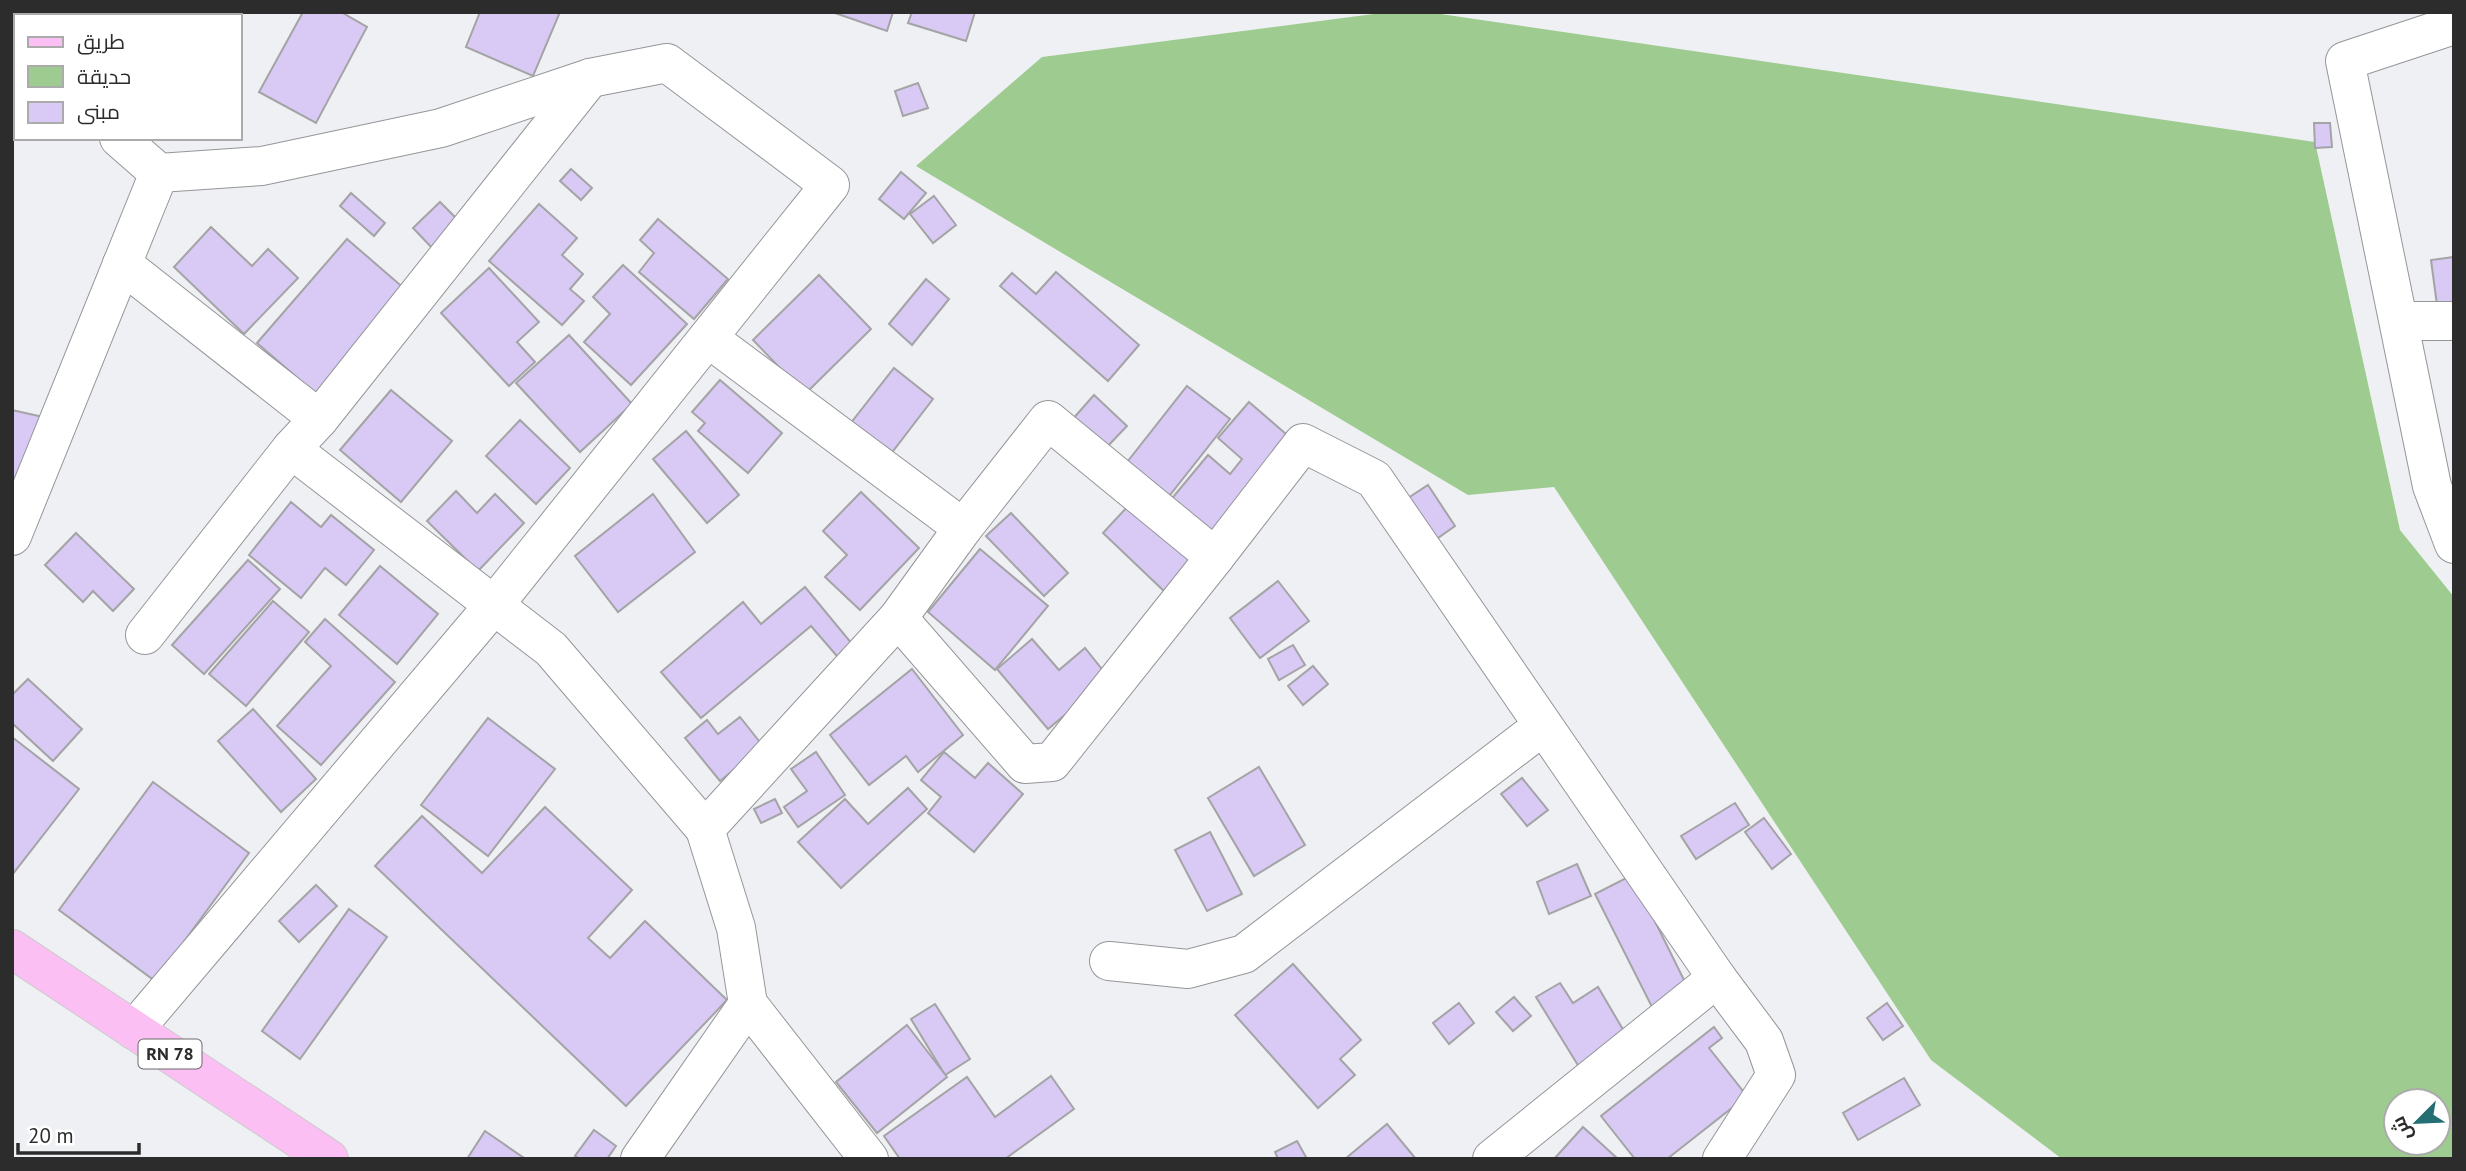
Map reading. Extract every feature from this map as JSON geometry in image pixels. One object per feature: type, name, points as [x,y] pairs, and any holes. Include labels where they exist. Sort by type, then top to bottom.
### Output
[{"type":"main road","name":"RN 78","points":[[12,949],[329,1159]]},
{"type":"street","points":[[2454,25],[2345,61],[2399,321],[2443,487],[2454,544]]},
{"type":"street","points":[[121,140],[159,173],[262,166],[441,128],[590,78],[667,63],[830,185],[494,605],[134,1030]]},
{"type":"street","points":[[145,635],[590,78]]},
{"type":"street","points":[[12,536],[159,173]]},
{"type":"street","points":[[122,264],[319,419]]},
{"type":"street","points":[[2399,321],[2454,321]]},
{"type":"street","points":[[708,338],[963,528]]},
{"type":"street","points":[[705,829],[898,618],[963,528],[1048,420],[1215,556]]},
{"type":"street","points":[[898,618],[1025,764],[1052,762],[1303,443],[1374,479],[1717,978],[1764,1041],[1776,1075],[1722,1159]]},
{"type":"street","points":[[291,449],[551,649],[705,829],[736,928],[748,1004],[869,1159]]},
{"type":"street","points":[[1109,961],[1188,970],[1244,954],[1543,726]]},
{"type":"street","points":[[1492,1159],[1717,978]]},
{"type":"street","points":[[640,1159],[748,1004]]},
{"type":"green space","points":[[1389,12],[1427,12],[2315,142],[2400,530],[2454,597],[2454,1159],[2062,1159],[1931,1060],[1554,487],[1468,495],[916,166],[1042,57]]},
{"type":"building","points":[[195,12],[198,14],[133,14]]},
{"type":"building","points":[[303,12],[341,12],[367,27],[316,123],[259,92]]},
{"type":"building","points":[[480,12],[560,12],[533,76],[466,47]]},
{"type":"building","points":[[832,12],[893,12],[887,31]]},
{"type":"building","points":[[912,12],[975,12],[966,41],[908,23]]},
{"type":"building","points":[[918,83],[928,108],[903,116],[895,91]]},
{"type":"building","points":[[2314,123],[2330,123],[2332,147],[2315,148]]},
{"type":"building","points":[[571,169],[592,188],[581,200],[560,181]]},
{"type":"building","points":[[901,172],[926,193],[904,219],[879,199]]},
{"type":"building","points":[[351,193],[385,223],[374,236],[340,206]]},
{"type":"building","points":[[934,196],[956,225],[933,243],[910,214]]},
{"type":"building","points":[[440,202],[462,224],[435,251],[413,228]]},
{"type":"building","points":[[539,204],[577,238],[562,255],[583,274],[570,289],[584,301],[562,325],[489,261]]},
{"type":"building","points":[[658,219],[728,279],[694,319],[639,272],[654,253],[640,240]]},
{"type":"building","points":[[211,227],[252,266],[268,249],[298,278],[244,334],[174,267]]},
{"type":"building","points":[[347,239],[406,290],[316,394],[257,343]]},
{"type":"building","points":[[2454,257],[2454,302],[2437,305],[2431,260]]},
{"type":"building","points":[[623,265],[687,324],[631,385],[584,342],[610,314],[593,297]]},
{"type":"building","points":[[489,268],[539,322],[517,342],[535,362],[509,386],[441,313]]},
{"type":"building","points":[[1056,272],[1139,345],[1108,381],[1000,286],[1012,273],[1036,294]]},
{"type":"building","points":[[819,275],[871,329],[805,394],[753,340]]},
{"type":"building","points":[[926,279],[949,299],[912,345],[889,324]]},
{"type":"building","points":[[569,335],[632,404],[580,452],[516,383]]},
{"type":"building","points":[[894,368],[933,399],[890,455],[850,424]]},
{"type":"building","points":[[720,380],[782,433],[748,473],[698,431],[705,423],[692,412]]},
{"type":"building","points":[[1187,386],[1230,419],[1166,500],[1124,466]]},
{"type":"building","points":[[391,390],[452,441],[401,502],[340,450]]},
{"type":"building","points":[[1094,395],[1127,426],[1103,451],[1071,421]]},
{"type":"building","points":[[1249,402],[1293,440],[1210,538],[1169,502],[1208,455],[1230,474],[1242,459],[1218,438]]},
{"type":"building","points":[[12,410],[43,417],[12,497]]},
{"type":"building","points":[[520,420],[570,468],[536,504],[486,456]]},
{"type":"building","points":[[686,431],[739,495],[707,523],[653,459]]},
{"type":"building","points":[[1428,485],[1455,526],[1428,545],[1399,504]]},
{"type":"building","points":[[456,491],[477,513],[495,494],[524,523],[478,571],[427,521]]},
{"type":"building","points":[[861,492],[919,548],[860,610],[825,577],[847,555],[823,531]]},
{"type":"building","points":[[653,494],[695,552],[618,612],[575,556]]},
{"type":"building","points":[[291,502],[321,527],[331,515],[374,550],[346,585],[325,568],[301,598],[249,555]]},
{"type":"building","points":[[1129,505],[1192,563],[1165,592],[1103,533]]},
{"type":"building","points":[[1011,513],[1068,573],[1044,596],[986,536]]},
{"type":"building","points":[[76,533],[134,589],[113,611],[93,591],[83,602],[45,565]]},
{"type":"building","points":[[980,549],[1048,606],[995,670],[928,612]]},
{"type":"building","points":[[248,560],[280,589],[204,674],[172,645]]},
{"type":"building","points":[[380,566],[438,614],[397,664],[339,615]]},
{"type":"building","points":[[1278,581],[1309,621],[1260,658],[1230,618]]},
{"type":"building","points":[[805,587],[858,651],[843,663],[811,626],[701,718],[661,672],[743,602],[761,624]]},
{"type":"building","points":[[273,601],[309,632],[246,706],[209,674]]},
{"type":"building","points":[[325,619],[395,682],[321,765],[277,726],[331,666],[305,642]]},
{"type":"building","points":[[1032,639],[1059,670],[1085,648],[1109,678],[1048,729],[997,669]]},
{"type":"building","points":[[1293,645],[1305,665],[1279,680],[1268,659]]},
{"type":"building","points":[[1313,666],[1328,684],[1303,705],[1288,686]]},
{"type":"building","points":[[912,669],[963,735],[918,772],[906,756],[869,785],[830,735]]},
{"type":"building","points":[[28,679],[82,729],[53,761],[12,723],[12,695]]},
{"type":"building","points":[[253,709],[316,779],[281,812],[218,741]]},
{"type":"building","points":[[740,717],[763,746],[720,781],[685,738],[707,720],[718,734]]},
{"type":"building","points":[[488,718],[555,769],[488,856],[421,805]]},
{"type":"building","points":[[12,737],[79,789],[12,875]]},
{"type":"building","points":[[816,752],[845,795],[798,827],[784,807],[807,791],[791,769]]},
{"type":"building","points":[[944,752],[975,778],[988,763],[1023,794],[974,852],[928,813],[941,797],[921,780]]},
{"type":"building","points":[[1259,767],[1305,845],[1254,876],[1208,798]]},
{"type":"building","points":[[1522,778],[1548,810],[1527,826],[1501,794]]},
{"type":"building","points":[[153,782],[249,853],[155,981],[59,910]]},
{"type":"building","points":[[908,788],[927,809],[841,888],[798,842],[845,799],[868,824]]},
{"type":"building","points":[[775,799],[782,813],[761,823],[754,809]]},
{"type":"building","points":[[1735,803],[1749,825],[1696,859],[1681,836]]},
{"type":"building","points":[[545,807],[632,890],[588,938],[610,958],[645,921],[727,1000],[626,1106],[375,866],[422,816],[482,873]]},
{"type":"building","points":[[1764,818],[1791,854],[1772,869],[1745,832]]},
{"type":"building","points":[[1210,832],[1242,894],[1207,911],[1175,850]]},
{"type":"building","points":[[1577,864],[1591,896],[1549,914],[1537,882]]},
{"type":"building","points":[[1632,875],[1689,990],[1653,1009],[1595,894]]},
{"type":"building","points":[[316,885],[337,906],[299,942],[279,921]]},
{"type":"building","points":[[349,909],[387,937],[300,1059],[262,1031]]},
{"type":"building","points":[[1293,964],[1361,1040],[1340,1059],[1355,1075],[1318,1108],[1235,1015]]},
{"type":"building","points":[[1560,983],[1573,1003],[1598,987],[1628,1038],[1579,1067],[1536,997]]},
{"type":"building","points":[[1514,997],[1531,1016],[1513,1031],[1496,1012]]},
{"type":"building","points":[[1459,1003],[1474,1023],[1449,1044],[1433,1023]]},
{"type":"building","points":[[1887,1003],[1903,1026],[1883,1040],[1867,1018]]},
{"type":"building","points":[[935,1004],[970,1059],[945,1075],[911,1019]]},
{"type":"building","points":[[907,1025],[947,1077],[877,1133],[836,1082]]},
{"type":"building","points":[[1714,1027],[1722,1038],[1709,1048],[1747,1096],[1667,1159],[1635,1159],[1601,1116]]},
{"type":"building","points":[[1051,1076],[1074,1109],[1005,1159],[900,1159],[884,1136],[967,1077],[995,1117]]},
{"type":"building","points":[[1904,1078],[1920,1105],[1858,1140],[1843,1113]]},
{"type":"building","points":[[1387,1124],[1416,1159],[1345,1159]]},
{"type":"building","points":[[1583,1127],[1618,1159],[1554,1159]]},
{"type":"building","points":[[594,1130],[616,1146],[607,1159],[580,1159],[575,1156]]},
{"type":"building","points":[[485,1131],[524,1158],[467,1159]]},
{"type":"building","points":[[1297,1141],[1307,1159],[1278,1159],[1275,1152]]}]
